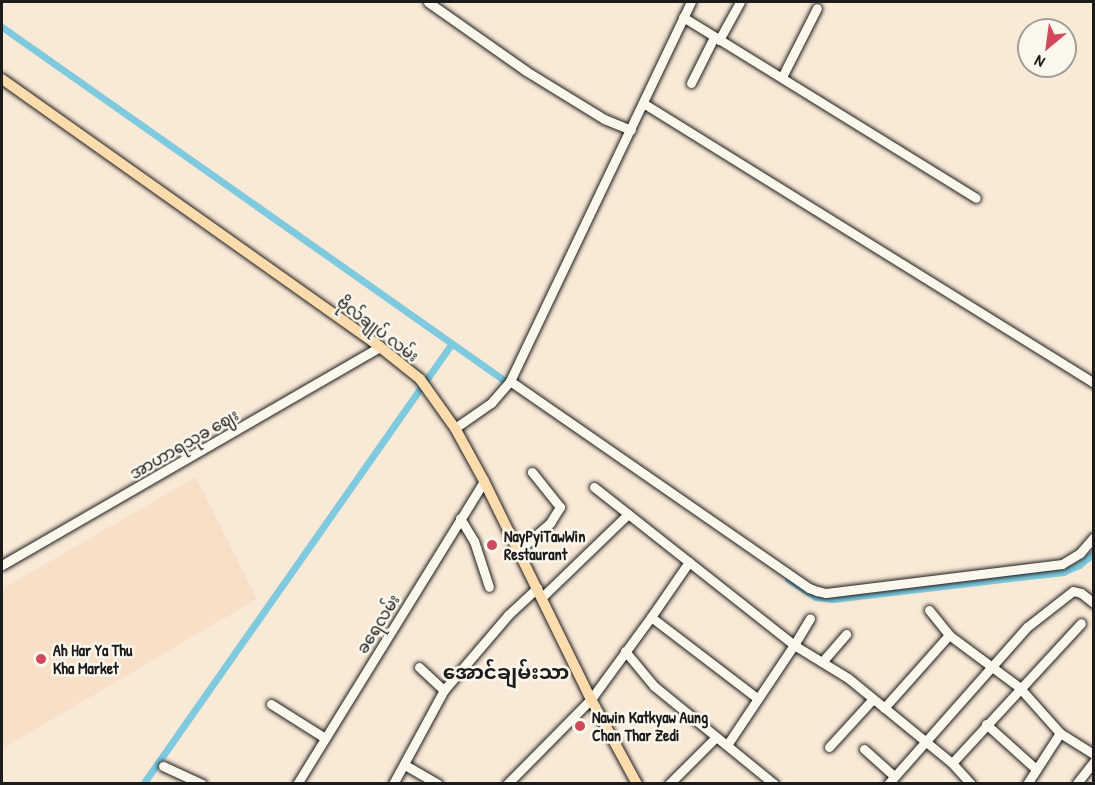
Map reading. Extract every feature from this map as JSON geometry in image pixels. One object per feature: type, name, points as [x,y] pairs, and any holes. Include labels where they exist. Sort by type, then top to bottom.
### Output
[{"type":"main road","name":"ဗိုလ်ချုပ် လမ်း","points":[[2,79],[380,347],[420,379],[455,428],[484,481],[591,699],[637,783]]},
{"type":"street","points":[[428,2],[526,71],[604,119],[631,130]]},
{"type":"street","points":[[455,428],[491,403],[509,383],[691,2]]},
{"type":"street","points":[[692,83],[740,2]]},
{"type":"street","points":[[782,77],[817,8]]},
{"type":"street","points":[[683,17],[976,198]]},
{"type":"street","points":[[643,103],[1094,383]]},
{"type":"street","name":"အာဟာရသုခ ဈေး","points":[[2,566],[380,347]]},
{"type":"street","points":[[509,383],[800,582],[817,591],[826,593],[1062,564],[1080,553],[1094,537]]},
{"type":"street","points":[[518,551],[550,523],[560,507],[532,472]]},
{"type":"street","name":"ခရေလမ်း","points":[[297,783],[484,481]]},
{"type":"street","points":[[594,487],[794,645],[873,699],[952,763],[971,783]]},
{"type":"street","points":[[393,783],[405,765],[429,714],[444,690],[508,615],[539,593],[628,514]]},
{"type":"street","points":[[460,518],[474,541],[489,587]]},
{"type":"street","points":[[507,783],[591,699],[689,562]]},
{"type":"street","points":[[864,749],[893,780],[924,740],[1027,627],[1067,594],[1076,591],[1094,603]]},
{"type":"street","points":[[929,610],[949,635],[1019,687],[1060,733],[1094,754]]},
{"type":"street","points":[[651,617],[757,698]]},
{"type":"street","points":[[728,744],[810,618]]},
{"type":"street","points":[[952,763],[1019,687],[1081,623]]},
{"type":"street","points":[[822,662],[846,634]]},
{"type":"street","points":[[884,708],[949,635]]},
{"type":"street","points":[[625,651],[654,686],[774,783]]},
{"type":"street","points":[[419,667],[444,690]]},
{"type":"street","points":[[829,747],[873,699]]},
{"type":"street","points":[[271,704],[325,738]]},
{"type":"street","points":[[986,724],[1036,770]]},
{"type":"street","points":[[1027,783],[1060,733]]},
{"type":"street","points":[[669,783],[716,737]]},
{"type":"street","points":[[1077,783],[1094,761]]},
{"type":"street","points":[[405,765],[438,783]]},
{"type":"street","points":[[163,766],[191,781],[202,783]]},
{"type":"shaded area","name":"Ah Har Ya Thu Kha Market","points":[[196,477],[257,599],[2,749],[2,589]]},
{"type":"waterway","points":[[2,27],[511,385]]},
{"type":"waterway","points":[[143,784],[452,343]]},
{"type":"waterway","points":[[788,579],[816,597],[833,599],[1063,572],[1079,565],[1094,553]]},
{"type":"place","name":"NayPyiTawWin Restaurant","points":[[492,545]]},
{"type":"place","name":"Ah Har Ya Thu Kha Market","points":[[41,659]]},
{"type":"place","name":"Nawin Katkyaw Aung Chan Thar Zedi","points":[[580,726]]},
{"type":"district","name":"အောင်ချမ်းသာ","points":[[506,671]]}]
